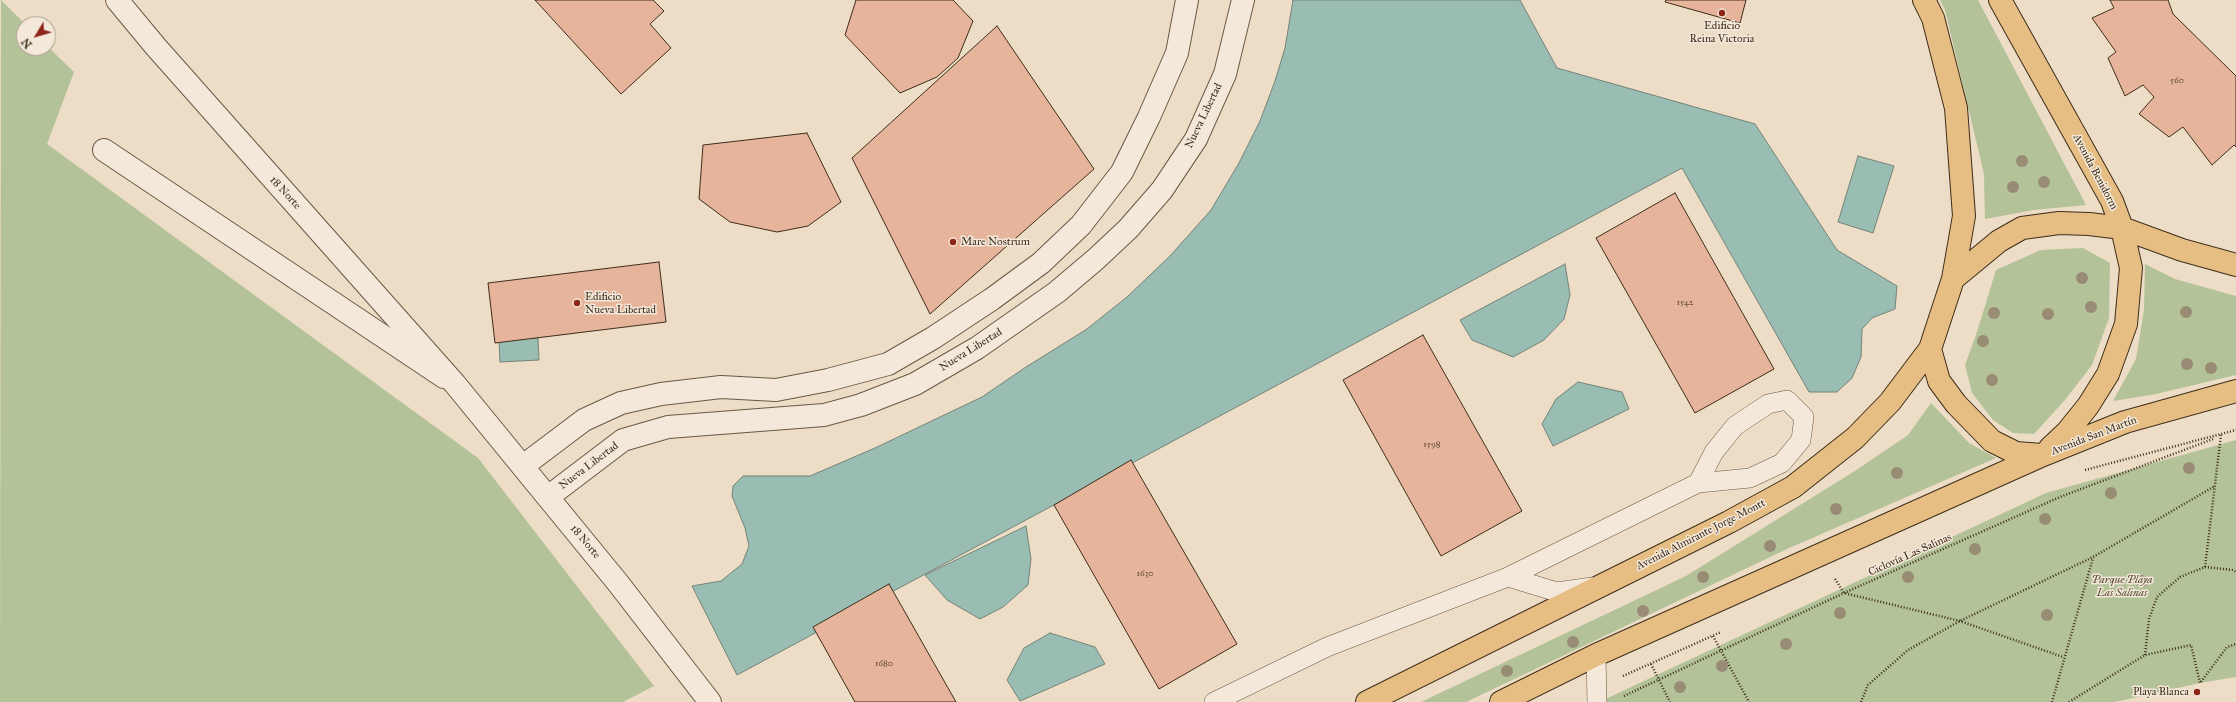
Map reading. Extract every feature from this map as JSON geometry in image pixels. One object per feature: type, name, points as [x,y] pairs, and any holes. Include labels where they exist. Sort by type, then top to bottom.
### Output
[{"type":"main road","points":[[1924,0],[1933,18],[1956,108],[1964,216],[1953,279]]},
{"type":"main road","name":"Avenida Benidorm","points":[[2000,0],[2112,201],[2122,228],[2131,268],[2126,324],[2108,374],[2088,406],[2067,432],[2043,455]]},
{"type":"main road","points":[[1953,279],[1999,242],[2022,228],[2059,223],[2089,224],[2122,228],[2182,250],[2236,265]]},
{"type":"main road","name":"Avenida Almirante Jorge Montt","points":[[1367,702],[1729,522],[1793,486],[1855,438],[1890,402],[1930,349],[1953,279]]},
{"type":"main road","name":"Avenida San Martín","points":[[1930,349],[1939,380],[1956,404],[1992,441],[2016,454],[2043,455],[2126,422],[2236,391]]},
{"type":"main road","points":[[1501,702],[1596,655],[2043,455]]},
{"type":"street","name":"18 Norte","points":[[117,0],[156,47],[455,384],[618,583],[710,702]]},
{"type":"street","points":[[523,466],[584,420],[621,403],[661,394],[721,387],[776,390],[828,380],[888,364],[933,338],[992,299],[1041,263],[1081,226],[1122,172],[1150,117],[1177,53],[1187,0]]},
{"type":"street","name":"Nueva Libertad","points":[[548,497],[623,440],[668,427],[824,415],[861,405],[915,384],[976,348],[1057,292],[1096,259],[1133,223],[1162,190],[1196,139],[1224,74],[1243,0]]},
{"type":"street","name":"18 Norte","points":[[104,150],[455,384]]},
{"type":"lane","points":[[1214,702],[1326,647],[1508,577],[1698,483],[1750,478],[1782,463],[1801,440],[1804,417],[1787,400],[1768,404],[1735,426],[1714,452],[1698,483]]},
{"type":"lane","points":[[1508,577],[1558,592],[1603,585]]},
{"type":"lane","points":[[1596,655],[1597,695]]},
{"type":"path","points":[[2077,472],[2236,430]]},
{"type":"path","points":[[2205,567],[2221,435]]},
{"type":"path","name":"Ciclovía Las Salinas","points":[[1619,699],[1844,592],[2060,497],[2182,452],[2221,435]]},
{"type":"path","points":[[1861,702],[1868,685],[1908,650],[1960,620],[2093,557],[2215,486]]},
{"type":"path","points":[[2052,702],[2063,657],[2093,557]]},
{"type":"path","points":[[2145,655],[2149,619],[2157,596],[2180,577],[2205,567],[2233,570],[2236,572]]},
{"type":"path","points":[[1840,573],[1833,577],[1844,592],[1960,620],[2063,657]]},
{"type":"path","points":[[1597,695],[1651,664],[1727,629]]},
{"type":"path","points":[[1713,636],[1749,702]]},
{"type":"path","points":[[2069,702],[2145,655],[2191,645],[2200,683],[2227,647],[2236,644]]},
{"type":"path","points":[[1651,664],[1670,702]]},
{"type":"green space","points":[[1,0],[17,16],[16,56],[56,56],[56,55],[74,72],[47,144],[478,458],[654,686],[623,702],[0,702]]},
{"type":"green space","points":[[1940,0],[1978,0],[2086,205],[2034,210],[1985,219],[1984,174],[1945,10]]},
{"type":"green space","points":[[2083,248],[2110,263],[2109,318],[2092,365],[2065,400],[2034,434],[2013,433],[1993,420],[1972,393],[1965,365],[1996,270],[2041,250]]},
{"type":"green space","points":[[2145,264],[2175,279],[2236,296],[2236,375],[2156,394],[2113,401],[2136,359],[2144,310]]},
{"type":"green space","points":[[1931,403],[1969,443],[1996,458],[1787,549],[1466,702],[1421,702],[1686,576],[1858,469],[1908,435]]},
{"type":"green space","name":"Parque Playa Las Salinas","points":[[2236,440],[2236,677],[2200,683],[2115,702],[1599,702],[2046,493]]},
{"type":"water","points":[[1293,0],[1520,0],[1557,68],[1755,124],[1837,250],[1897,286],[1895,309],[1872,318],[1862,329],[1861,357],[1852,378],[1837,392],[1809,392],[1682,168],[737,675],[692,586],[721,581],[742,564],[749,546],[745,528],[732,496],[733,486],[743,476],[810,476],[875,448],[982,397],[1026,367],[1087,329],[1127,297],[1170,256],[1211,210],[1239,163],[1260,121],[1275,81],[1285,48]]},
{"type":"water","points":[[1858,156],[1894,166],[1873,233],[1838,222]]},
{"type":"water","points":[[1565,264],[1570,295],[1564,319],[1544,340],[1513,357],[1472,340],[1460,320]]},
{"type":"water","points":[[538,338],[539,360],[500,362],[499,340]]},
{"type":"water","points":[[1578,382],[1622,392],[1629,409],[1553,446],[1542,424],[1556,399]]},
{"type":"water","points":[[1026,526],[1031,559],[1028,585],[1003,607],[980,619],[947,600],[925,575]]},
{"type":"water","points":[[1050,633],[1095,647],[1105,664],[1020,701],[1007,680],[1024,648]]},
{"type":"building","points":[[535,0],[653,0],[664,11],[650,24],[671,48],[621,94]]},
{"type":"building","points":[[856,0],[953,0],[973,21],[958,58],[937,77],[900,93],[845,35]]},
{"type":"building","name":"Edificio Reina Victoria","points":[[1666,0],[1746,0],[1740,23],[1665,2]]},
{"type":"building","points":[[2110,0],[2168,0],[2173,14],[2236,76],[2236,147],[2234,145],[2212,165],[2183,127],[2169,137],[2139,114],[2154,97],[2143,85],[2125,96],[2108,58],[2116,52],[2092,18],[2114,8]]},
{"type":"building","name":"Mare Nostrum","points":[[997,26],[1094,169],[930,314],[852,158]]},
{"type":"building","points":[[807,133],[841,202],[808,226],[777,232],[730,222],[699,199],[703,145]]},
{"type":"building","points":[[1675,193],[1774,369],[1695,413],[1596,238]]},
{"type":"building","name":"Edificio Nueva Libertad","points":[[659,262],[666,322],[495,343],[488,283]]},
{"type":"building","points":[[1423,335],[1522,511],[1441,556],[1343,380]]},
{"type":"building","points":[[1131,460],[1237,644],[1159,689],[1054,505]]},
{"type":"building","points":[[889,584],[956,702],[855,702],[813,627]]},
{"type":"place","name":"Edificio Reina Victoria","points":[[1722,13]]},
{"type":"place","name":"Mare Nostrum","points":[[953,242]]},
{"type":"place","name":"Edificio Nueva Libertad","points":[[577,303]]},
{"type":"place","name":"Playa Blanca","points":[[2197,692]]}]
